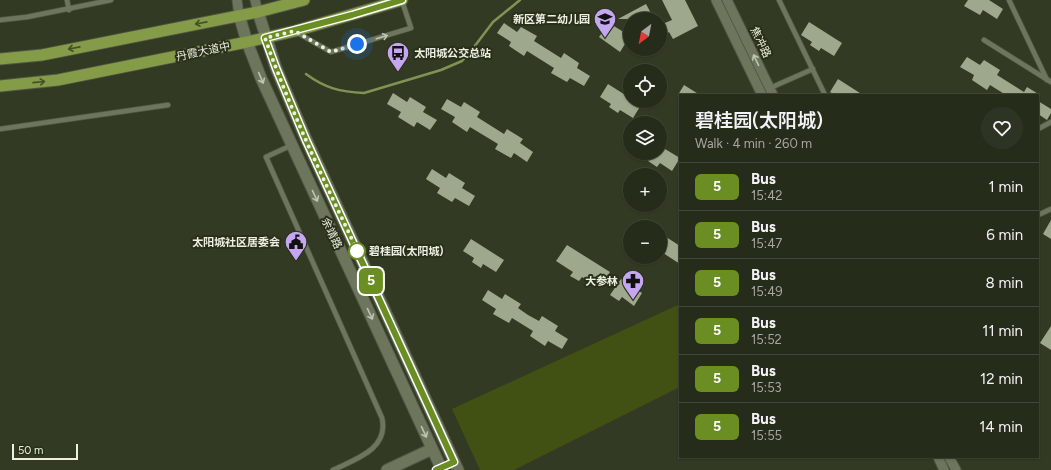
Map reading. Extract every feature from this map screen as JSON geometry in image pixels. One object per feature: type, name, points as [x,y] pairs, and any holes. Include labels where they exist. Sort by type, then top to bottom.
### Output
[{"type":"main road","points":[[0,59],[42,55],[258,12],[304,0]]},
{"type":"main road","name":"丹霞大道中","points":[[0,86],[58,80],[247,42],[295,31],[402,0]]},
{"type":"main road","name":"余靖路","points":[[258,12],[265,38],[276,68],[306,140],[456,466]]},
{"type":"main road","name":"余靖路","points":[[239,15],[247,42],[261,78],[440,469]]},
{"type":"main road","points":[[388,470],[432,449]]},
{"type":"main road","points":[[440,469],[456,466]]},
{"type":"street","points":[[237,0],[239,15]]},
{"type":"street","points":[[255,0],[258,12]]},
{"type":"street","name":"焦冲路","points":[[716,0],[762,94]]},
{"type":"street","name":"焦冲路","points":[[727,0],[772,92]]},
{"type":"street","points":[[938,458],[944,470]]},
{"type":"street","points":[[950,458],[956,470]]},
{"type":"lane","points":[[67,0],[69,10]]},
{"type":"lane","points":[[0,20],[69,10],[112,0]]},
{"type":"lane","points":[[295,31],[331,52],[411,28],[402,0]]},
{"type":"lane","points":[[779,0],[825,94]]},
{"type":"lane","points":[[1009,0],[1049,81]]},
{"type":"lane","points":[[984,40],[1049,81]]},
{"type":"lane","points":[[772,92],[813,69]]},
{"type":"lane","points":[[0,129],[168,105]]},
{"type":"lane","points":[[1039,129],[1051,123]]},
{"type":"lane","points":[[292,145],[266,157],[382,418],[383,425],[383,433],[380,440],[374,447],[360,457],[333,470]]},
{"type":"lane","points":[[1039,215],[1051,209]]},
{"type":"green space","points":[[679,304],[679,388],[514,470],[480,470],[452,409]]},
{"type":"building","points":[[662,0],[685,0],[698,26],[673,39],[669,32],[667,33],[667,22],[672,20]]},
{"type":"building","points":[[968,0],[989,0],[1003,9],[997,19],[983,10],[980,15],[964,6]]},
{"type":"building","points":[[646,4],[650,12],[631,12]]},
{"type":"building","points":[[809,22],[842,43],[834,56],[821,48],[819,51],[810,45],[812,42],[801,35]]},
{"type":"building","points":[[504,23],[517,32],[521,27],[537,36],[534,41],[561,58],[564,53],[579,63],[577,68],[590,76],[584,86],[570,78],[567,82],[551,73],[554,68],[527,51],[524,56],[509,46],[511,42],[497,33]]},
{"type":"building","points":[[609,23],[623,32],[623,47],[620,52],[599,37]]},
{"type":"building","points":[[967,57],[980,65],[984,60],[1000,70],[997,75],[1024,92],[1027,87],[1038,94],[1004,94],[990,85],[987,90],[972,80],[974,75],[960,67]]},
{"type":"building","points":[[838,79],[861,94],[833,94],[830,92]]},
{"type":"building","points":[[608,84],[623,94],[623,108],[639,108],[634,116],[630,116],[620,110],[618,113],[609,107],[611,104],[600,97]]},
{"type":"building","points":[[684,85],[698,94],[679,94],[678,95]]},
{"type":"building","points":[[393,93],[407,102],[410,97],[426,107],[423,112],[437,120],[430,130],[417,122],[414,127],[398,117],[401,112],[387,104]]},
{"type":"building","points":[[447,99],[461,107],[464,102],[480,112],[477,117],[504,134],[507,129],[523,139],[520,143],[533,152],[527,162],[514,153],[511,158],[495,149],[498,144],[470,127],[467,132],[452,122],[455,117],[441,109]]},
{"type":"building","points":[[1039,102],[1051,109],[1051,113],[1047,120],[1039,115]]},
{"type":"building","points":[[667,150],[679,157],[672,171],[660,163],[657,167],[648,161],[667,160]]},
{"type":"building","points":[[432,169],[446,178],[449,173],[465,183],[462,188],[475,196],[469,206],[455,198],[452,202],[437,193],[440,188],[426,179]]},
{"type":"building","points":[[1051,220],[1051,239],[1043,234]]},
{"type":"building","points":[[667,238],[679,245],[679,263],[667,256]]},
{"type":"building","points":[[471,239],[504,260],[496,272],[483,264],[481,268],[472,262],[474,258],[463,251]]},
{"type":"building","points":[[567,245],[610,272],[599,288],[582,277],[579,281],[570,276],[573,272],[556,261]]},
{"type":"building","points":[[621,279],[642,293],[634,306],[622,297],[619,301],[610,295]]},
{"type":"building","points":[[488,290],[502,299],[505,294],[521,304],[518,308],[539,321],[542,316],[558,326],[555,331],[568,339],[562,349],[548,341],[545,346],[530,336],[533,331],[512,318],[509,323],[493,314],[496,309],[482,300]]},
{"type":"building","points":[[1051,326],[1051,350],[1040,343]]},
{"type":"waterway","points":[[306,74],[326,86],[347,92],[364,93],[441,70],[462,61],[493,22],[520,0]]},
{"type":"bus line","name":"5","points":[[402,0],[265,38],[306,140],[454,462],[436,470]]},
{"type":"place","name":"新区第二幼儿园","points":[[605,38]]},
{"type":"place","name":"太阳城公交总站","points":[[398,72]]},
{"type":"place","name":"碧桂园(太阳城)","points":[[357,251]]},
{"type":"place","name":"太阳城社区居委会","points":[[296,262]]},
{"type":"place","name":"大参林","points":[[633,300]]},
{"type":"route","points":[[357,44],[331,52],[295,31],[265,38],[306,140],[359,254],[357,251]]}]
